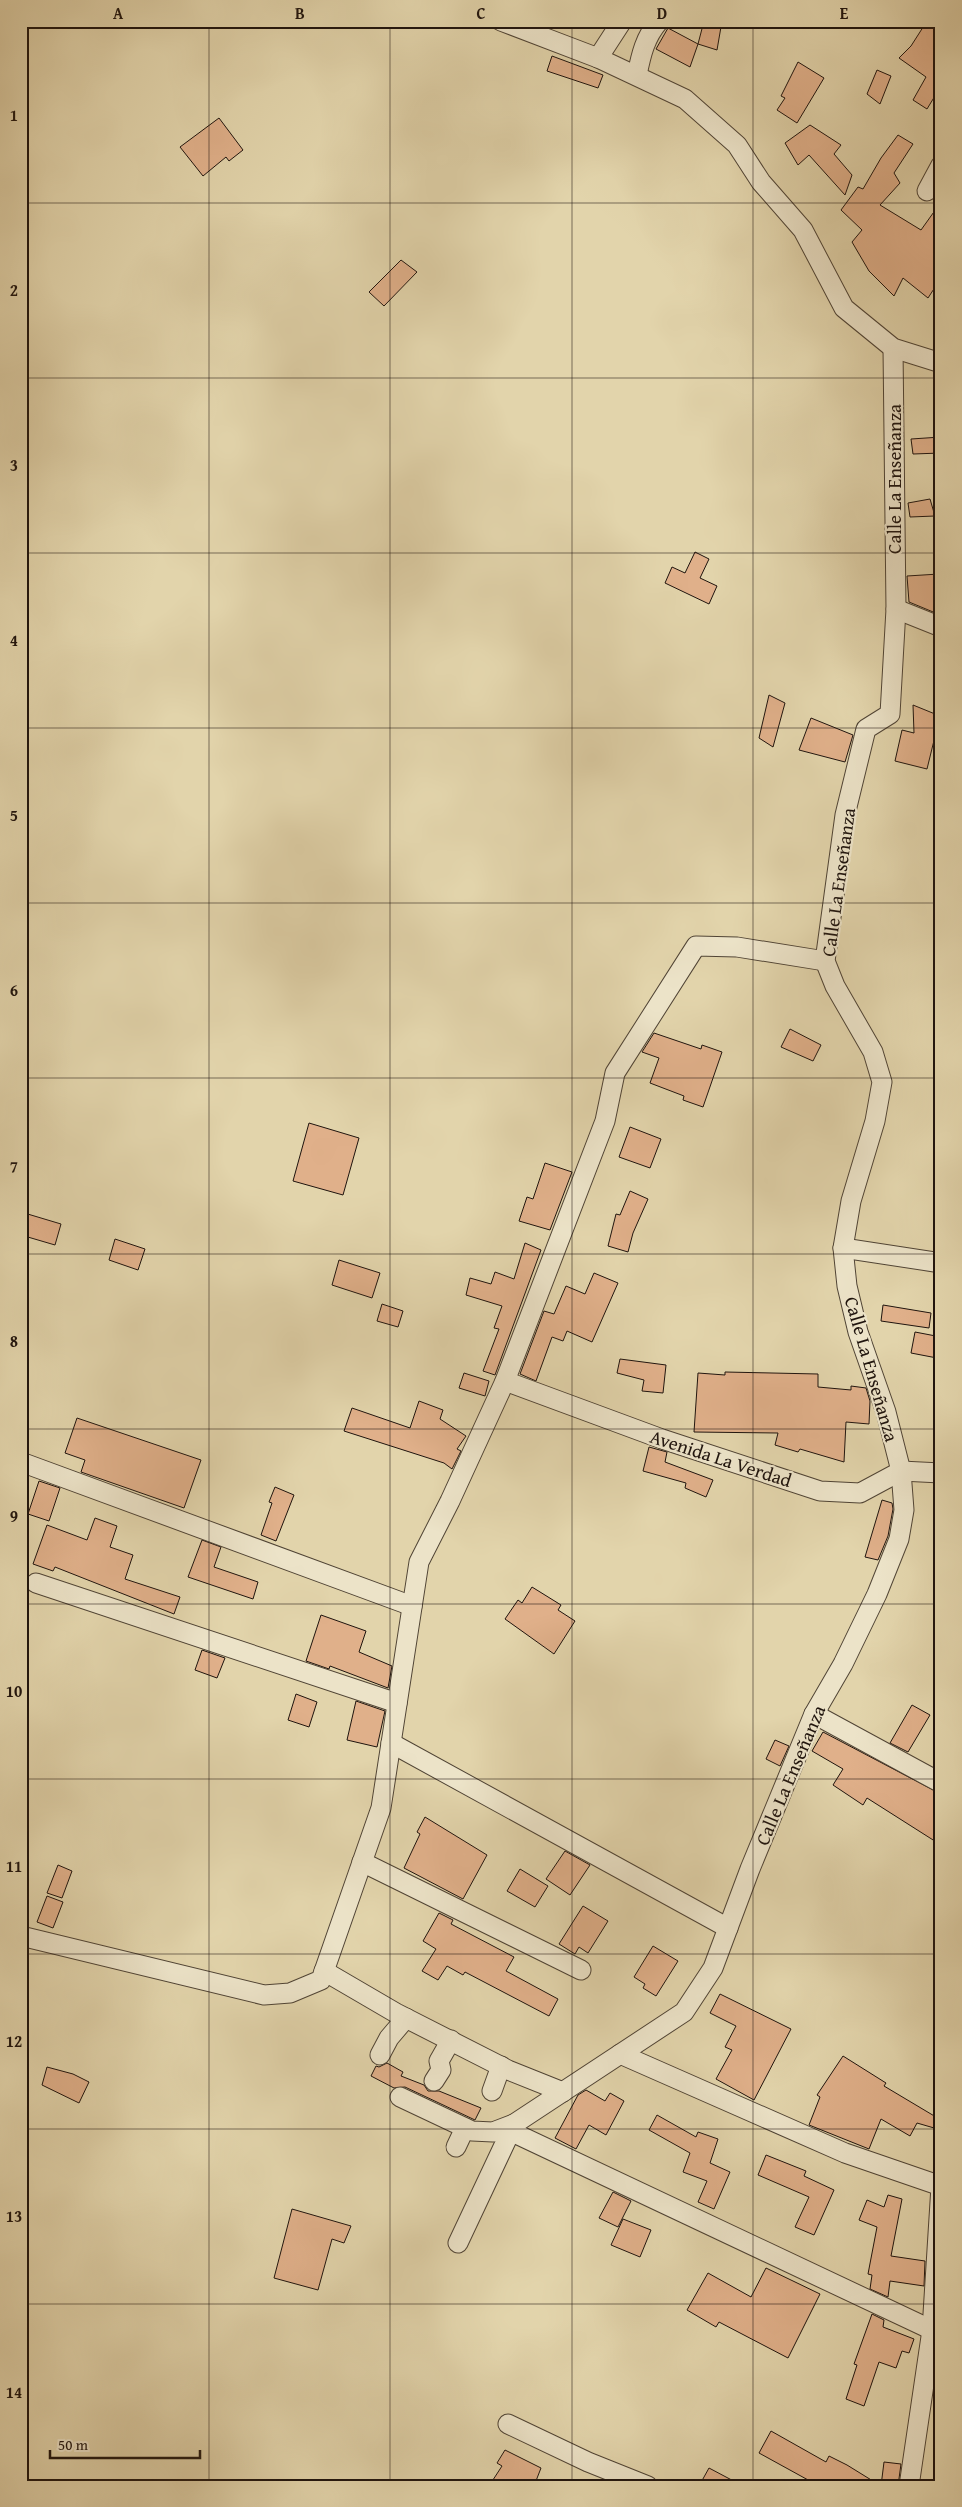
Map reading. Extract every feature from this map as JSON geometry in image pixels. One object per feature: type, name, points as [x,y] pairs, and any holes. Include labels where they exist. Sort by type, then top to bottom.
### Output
[{"type":"street","points":[[501,21],[598,58],[685,99],[736,145],[761,182],[803,230],[844,308],[893,348],[941,363]]},
{"type":"street","points":[[598,58],[622,21]]},
{"type":"street","points":[[637,75],[642,53],[651,30],[659,21]]},
{"type":"street","points":[[927,192],[941,165]]},
{"type":"street","name":"Calle La Enseñanza","points":[[400,2097],[472,2131],[493,2132],[512,2128],[684,2012],[712,1968],[814,1714],[843,1664],[877,1594],[898,1539],[904,1510],[901,1471],[886,1412],[858,1332],[848,1286],[843,1248],[851,1201],[875,1120],[882,1082],[873,1052],[835,986],[825,961],[845,815],[866,729],[890,714],[896,609],[893,348]]},
{"type":"street","points":[[896,609],[941,627]]},
{"type":"street","points":[[21,1936],[264,1994],[290,1994],[321,1980],[381,1808],[419,1562],[450,1501],[505,1381],[605,1121],[616,1073],[696,946],[737,947],[825,961]]},
{"type":"street","points":[[843,1248],[941,1263]]},
{"type":"street","name":"Avenida La Verdad","points":[[505,1381],[662,1440],[820,1491],[860,1493],[901,1471]]},
{"type":"street","points":[[21,1462],[412,1606]]},
{"type":"street","points":[[901,1471],[941,1473]]},
{"type":"street","points":[[36,1582],[398,1703]]},
{"type":"street","points":[[814,1714],[941,1783]]},
{"type":"street","points":[[391,1743],[728,1928]]},
{"type":"street","points":[[362,1862],[581,1970]]},
{"type":"street","points":[[324,1971],[406,2018],[501,2066],[563,2092]]},
{"type":"street","points":[[380,2055],[389,2038],[406,2018]]},
{"type":"street","points":[[434,2081],[441,2070],[439,2061],[451,2040]]},
{"type":"street","points":[[620,2054],[845,2153],[941,2186],[932,2330],[909,2486]]},
{"type":"street","points":[[492,2091],[501,2066]]},
{"type":"street","points":[[456,2147],[465,2128]]},
{"type":"street","points":[[458,2243],[512,2128],[932,2330]]},
{"type":"street","points":[[508,2424],[588,2462],[648,2486]]},
{"type":"building","points":[[704,21],[722,21],[717,50],[698,44]]},
{"type":"building","points":[[927,21],[941,21],[941,86],[927,109],[913,100],[926,77],[899,58],[911,46]]},
{"type":"building","points":[[668,28],[698,44],[690,67],[656,49]]},
{"type":"building","points":[[552,56],[603,75],[598,88],[547,71]]},
{"type":"building","points":[[798,62],[824,78],[797,123],[777,110],[785,98],[781,96]]},
{"type":"building","points":[[877,70],[891,76],[880,104],[867,94]]},
{"type":"building","points":[[219,118],[243,150],[229,161],[226,157],[203,176],[180,147]]},
{"type":"building","points":[[810,125],[841,145],[834,154],[852,175],[845,195],[809,155],[798,165],[785,143]]},
{"type":"building","points":[[898,135],[913,144],[894,173],[900,183],[880,205],[921,230],[941,202],[941,278],[928,298],[903,278],[894,296],[869,271],[852,242],[862,230],[841,210],[858,187],[863,189],[881,158]]},
{"type":"building","points":[[401,260],[417,272],[384,306],[369,292]]},
{"type":"building","points":[[941,437],[941,453],[913,454],[911,439]]},
{"type":"building","points":[[930,499],[935,516],[910,517],[908,503]]},
{"type":"building","points":[[695,552],[709,559],[700,578],[717,586],[709,604],[665,583],[672,567],[685,573]]},
{"type":"building","points":[[939,574],[938,614],[909,602],[907,576]]},
{"type":"building","points":[[769,695],[785,703],[773,747],[759,738]]},
{"type":"building","points":[[913,705],[940,716],[927,769],[895,761],[902,730],[914,733]]},
{"type":"building","points":[[811,718],[853,735],[845,762],[799,750]]},
{"type":"building","points":[[790,1029],[821,1045],[813,1061],[781,1047]]},
{"type":"building","points":[[654,1033],[701,1049],[702,1045],[722,1052],[703,1107],[683,1100],[684,1096],[650,1083],[659,1058],[642,1052]]},
{"type":"building","points":[[309,1123],[359,1138],[343,1195],[293,1181]]},
{"type":"building","points":[[630,1127],[661,1139],[650,1168],[619,1157]]},
{"type":"building","points":[[545,1163],[572,1172],[550,1230],[519,1221],[527,1197],[533,1199]]},
{"type":"building","points":[[630,1191],[648,1199],[633,1233],[628,1252],[608,1246],[616,1214],[620,1215]]},
{"type":"building","points":[[21,1212],[61,1224],[55,1245],[21,1235]]},
{"type":"building","points":[[115,1239],[145,1249],[138,1270],[109,1260]]},
{"type":"building","points":[[525,1243],[541,1250],[495,1375],[483,1371],[499,1329],[494,1328],[502,1306],[466,1295],[470,1278],[491,1284],[495,1272],[514,1279]]},
{"type":"building","points":[[339,1260],[380,1273],[372,1298],[332,1285]]},
{"type":"building","points":[[594,1273],[618,1283],[592,1342],[567,1331],[563,1341],[552,1337],[536,1381],[520,1374],[544,1311],[554,1314],[566,1286],[585,1294]]},
{"type":"building","points":[[382,1304],[403,1311],[398,1327],[377,1321]]},
{"type":"building","points":[[883,1305],[931,1313],[929,1328],[881,1321]]},
{"type":"building","points":[[915,1332],[941,1337],[937,1358],[911,1353]]},
{"type":"building","points":[[620,1359],[666,1365],[663,1393],[642,1391],[644,1380],[617,1373]]},
{"type":"building","points":[[725,1372],[818,1374],[818,1387],[851,1390],[851,1386],[866,1388],[870,1401],[869,1424],[846,1422],[844,1462],[800,1449],[798,1452],[775,1445],[778,1433],[694,1432],[698,1373],[725,1375]]},
{"type":"building","points":[[464,1373],[489,1381],[485,1396],[459,1388]]},
{"type":"building","points":[[419,1401],[443,1410],[440,1419],[466,1436],[457,1449],[461,1451],[452,1469],[444,1463],[344,1431],[352,1408],[410,1428]]},
{"type":"building","points":[[77,1418],[201,1460],[184,1508],[81,1472],[85,1460],[65,1453]]},
{"type":"building","points":[[649,1447],[667,1452],[665,1462],[713,1480],[706,1497],[685,1488],[686,1483],[643,1471]]},
{"type":"building","points":[[39,1481],[60,1488],[49,1521],[28,1514]]},
{"type":"building","points":[[275,1487],[294,1495],[276,1541],[261,1535],[272,1503],[269,1502]]},
{"type":"building","points":[[882,1500],[892,1503],[893,1509],[888,1536],[878,1560],[865,1557]]},
{"type":"building","points":[[95,1518],[117,1526],[110,1547],[133,1555],[125,1579],[180,1597],[174,1614],[55,1567],[53,1571],[33,1564],[47,1525],[87,1540]]},
{"type":"building","points":[[202,1540],[221,1547],[214,1567],[258,1582],[253,1599],[188,1577]]},
{"type":"building","points":[[532,1587],[561,1605],[558,1610],[575,1621],[554,1654],[505,1619],[518,1600],[522,1603]]},
{"type":"building","points":[[321,1615],[366,1631],[359,1652],[392,1666],[388,1688],[330,1666],[329,1669],[306,1661]]},
{"type":"building","points":[[202,1650],[225,1658],[217,1678],[195,1670]]},
{"type":"building","points":[[296,1694],[317,1702],[309,1727],[288,1720]]},
{"type":"building","points":[[356,1701],[385,1711],[377,1747],[347,1740]]},
{"type":"building","points":[[912,1705],[930,1715],[908,1752],[890,1743]]},
{"type":"building","points":[[823,1732],[941,1794],[941,1845],[867,1798],[863,1805],[833,1785],[843,1769],[812,1751]]},
{"type":"building","points":[[775,1740],[789,1746],[780,1766],[766,1759]]},
{"type":"building","points":[[425,1817],[487,1855],[463,1899],[404,1868],[420,1834],[417,1832]]},
{"type":"building","points":[[565,1851],[590,1865],[570,1895],[546,1879]]},
{"type":"building","points":[[58,1865],[72,1871],[62,1898],[47,1893]]},
{"type":"building","points":[[520,1869],[548,1886],[535,1907],[507,1891]]},
{"type":"building","points":[[47,1896],[63,1902],[53,1928],[37,1922]]},
{"type":"building","points":[[583,1906],[608,1921],[588,1953],[579,1947],[575,1954],[559,1944]]},
{"type":"building","points":[[439,1913],[453,1920],[451,1924],[514,1957],[506,1971],[558,1999],[549,2016],[465,1972],[463,1975],[447,1966],[438,1980],[422,1971],[436,1949],[423,1941]]},
{"type":"building","points":[[653,1946],[678,1961],[656,1996],[643,1988],[645,1984],[634,1977]]},
{"type":"building","points":[[720,1994],[791,2029],[754,2100],[716,2079],[732,2050],[725,2047],[736,2026],[710,2013]]},
{"type":"building","points":[[843,2056],[886,2083],[884,2086],[941,2120],[941,2130],[917,2123],[910,2136],[881,2119],[869,2149],[809,2125],[820,2097],[817,2095]]},
{"type":"building","points":[[387,2063],[403,2072],[401,2076],[424,2085],[428,2091],[439,2091],[481,2108],[475,2120],[405,2087],[394,2088],[371,2076],[376,2066],[379,2067]]},
{"type":"building","points":[[47,2067],[73,2074],[89,2082],[79,2103],[42,2085]]},
{"type":"building","points":[[586,2090],[605,2101],[610,2093],[624,2101],[606,2135],[589,2125],[576,2149],[555,2138],[578,2095]]},
{"type":"building","points":[[657,2115],[696,2137],[698,2132],[718,2139],[710,2163],[730,2172],[714,2209],[698,2202],[707,2181],[683,2172],[690,2153],[649,2130]]},
{"type":"building","points":[[766,2155],[806,2171],[804,2176],[834,2190],[814,2235],[795,2227],[809,2197],[758,2175]]},
{"type":"building","points":[[613,2192],[631,2201],[618,2227],[599,2218]]},
{"type":"building","points":[[888,2195],[902,2199],[891,2256],[925,2261],[924,2286],[890,2281],[888,2297],[870,2289],[872,2275],[868,2274],[877,2227],[859,2220],[867,2200],[884,2207]]},
{"type":"building","points":[[292,2209],[351,2226],[344,2243],[332,2239],[318,2290],[274,2278]]},
{"type":"building","points":[[623,2219],[651,2230],[640,2257],[611,2245]]},
{"type":"building","points":[[766,2268],[820,2294],[788,2358],[719,2322],[716,2327],[687,2310],[708,2273],[751,2297]]},
{"type":"building","points":[[872,2314],[884,2320],[883,2327],[914,2339],[909,2353],[902,2351],[896,2368],[879,2362],[864,2406],[846,2399],[857,2365],[854,2364]]},
{"type":"building","points":[[771,2431],[826,2462],[829,2456],[847,2465],[881,2486],[819,2486],[759,2453]]},
{"type":"building","points":[[505,2450],[541,2468],[534,2486],[489,2486],[502,2466],[497,2463]]},
{"type":"building","points":[[884,2462],[901,2464],[898,2486],[881,2486]]},
{"type":"building","points":[[709,2468],[743,2486],[699,2486]]}]
